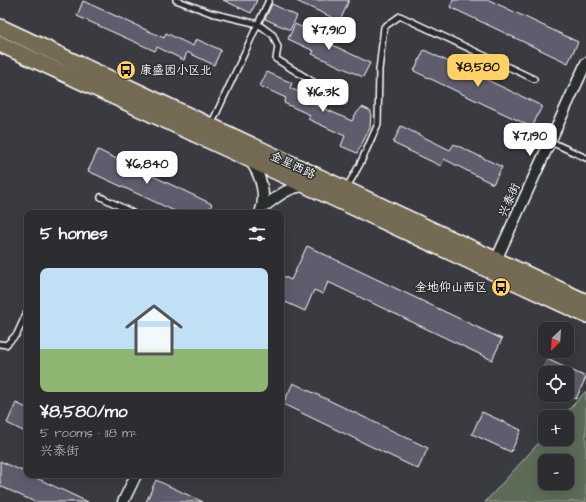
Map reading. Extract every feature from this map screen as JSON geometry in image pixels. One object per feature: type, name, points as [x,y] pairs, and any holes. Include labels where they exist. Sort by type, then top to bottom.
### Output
[{"type":"main road","name":"金星西路","points":[[0,27],[586,302]]},
{"type":"main road","name":"金星西路","points":[[0,44],[586,315]]},
{"type":"street","name":"兴泰街","points":[[496,260],[549,141],[586,63]]},
{"type":"street","points":[[247,158],[255,167],[260,180],[262,193],[261,210]]},
{"type":"street","points":[[261,210],[279,195],[294,186],[308,186]]},
{"type":"street","points":[[123,502],[135,478]]},
{"type":"lane","points":[[176,0],[210,13],[258,24],[273,35],[278,47],[276,59],[344,100]]},
{"type":"lane","points":[[211,126],[269,0]]},
{"type":"lane","points":[[346,190],[360,164],[378,124],[379,70],[384,27],[400,16],[534,79]]},
{"type":"lane","points":[[549,141],[586,158]]},
{"type":"lane","points":[[102,198],[127,210]]},
{"type":"lane","points":[[0,344],[6,345],[17,334],[24,319]]},
{"type":"green space","points":[[586,391],[586,502],[485,502],[538,444],[538,446],[574,446],[574,410],[568,410]]},
{"type":"building","points":[[223,0],[257,0],[251,13]]},
{"type":"building","points":[[294,0],[349,0],[340,21]]},
{"type":"building","points":[[453,0],[489,0],[578,42],[568,63],[450,7]]},
{"type":"building","points":[[83,1],[164,38],[166,33],[193,46],[196,39],[221,50],[214,65],[187,52],[184,60],[157,47],[155,51],[77,16]]},
{"type":"building","points":[[272,4],[297,16],[290,30],[265,19]]},
{"type":"building","points":[[295,24],[320,36],[318,38],[370,63],[363,77],[312,54],[314,51],[288,39]]},
{"type":"building","points":[[424,50],[542,106],[532,127],[414,71]]},
{"type":"building","points":[[267,72],[292,83],[290,88],[316,100],[314,104],[352,121],[362,107],[371,111],[370,128],[357,153],[341,146],[345,136],[308,119],[310,115],[284,103],[286,98],[260,86]]},
{"type":"building","points":[[401,126],[450,150],[454,144],[502,167],[493,184],[444,159],[441,166],[393,143]]},
{"type":"building","points":[[98,150],[212,204],[209,210],[172,210],[88,171]]},
{"type":"building","points":[[307,246],[502,339],[492,360],[328,282],[323,294],[314,290],[305,311],[284,301],[284,276],[291,280]]},
{"type":"building","points":[[547,359],[562,366],[544,366]]},
{"type":"building","points":[[574,371],[586,377],[576,399],[574,398]]},
{"type":"building","points":[[293,383],[428,448],[418,469],[284,404]]},
{"type":"building","points":[[16,403],[24,407],[24,432],[7,423]]},
{"type":"building","points":[[482,412],[521,430],[511,452],[472,434]]},
{"type":"building","points":[[0,461],[24,472],[24,478],[36,478],[88,502],[35,502],[0,486]]},
{"type":"building","points":[[156,480],[203,502],[146,502]]},
{"type":"place","name":"康盛园小区北","points":[[126,70]]},
{"type":"place","name":"金地仰山西区","points":[[501,287]]}]
